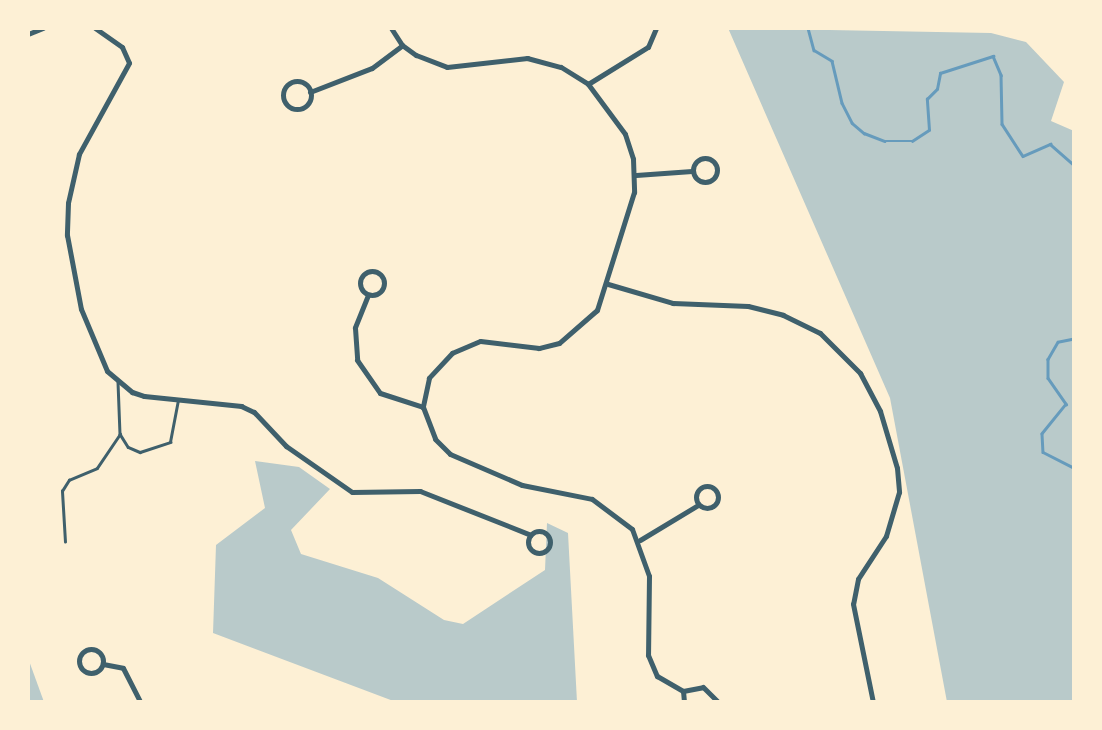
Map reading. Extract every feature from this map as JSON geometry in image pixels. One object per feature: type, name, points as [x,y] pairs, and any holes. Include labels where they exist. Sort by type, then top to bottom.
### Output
[{"type":"street","points":[[28,34],[43,28]]},
{"type":"street","points":[[96,28],[122,47],[129,63],[79,154],[68,203],[68,235],[89,335],[118,382],[144,396],[241,406],[254,412],[286,446],[352,492],[420,491],[531,535],[547,535],[546,550],[533,551],[531,535]]},
{"type":"street","points":[[391,28],[402,45],[428,62],[447,67],[515,58],[547,62],[587,84],[625,134],[636,175],[608,284],[597,310],[559,343],[539,348],[480,341],[452,353],[429,378],[423,407],[435,439],[450,454],[522,485],[592,499],[620,516],[640,540],[649,576],[648,655],[657,676],[683,691],[709,688],[718,702]]},
{"type":"street","points":[[587,84],[648,47],[656,28]]},
{"type":"street","points":[[310,92],[372,68],[402,45]]},
{"type":"street","points":[[294,82],[310,92],[309,101],[300,109],[288,106],[283,99],[286,87],[294,82]]},
{"type":"street","points":[[705,158],[717,168],[713,179],[706,183],[695,178],[692,171],[694,163],[705,158]]},
{"type":"street","points":[[636,175],[692,171]]},
{"type":"street","points":[[369,271],[377,271],[384,285],[380,292],[368,295],[362,290],[360,279],[369,271]]},
{"type":"street","points":[[608,284],[673,303],[748,306],[783,315],[820,333],[860,373],[880,411],[897,468],[899,492],[886,536],[858,579],[853,604],[873,702]]},
{"type":"street","points":[[368,295],[353,340],[360,367],[380,393],[423,407]]},
{"type":"street","points":[[640,540],[698,505],[714,505],[715,489],[701,488],[698,505]]},
{"type":"street","points":[[93,649],[102,656],[103,664],[91,674],[81,668],[79,660],[82,653],[93,649]]},
{"type":"street","points":[[103,664],[122,668],[140,702]]},
{"type":"street","points":[[683,691],[684,702]]},
{"type":"lane","points":[[118,382],[120,434],[128,446],[140,452],[170,442],[178,400]]},
{"type":"lane","points":[[65,542],[62,491],[69,480],[97,468],[120,434]]},
{"type":"shaded area","points":[[728,28],[991,33],[1026,42],[1064,82],[1051,121],[1074,131],[1074,702],[947,702],[890,398]]},
{"type":"shaded area","points":[[255,461],[299,467],[330,489],[291,530],[301,554],[378,578],[444,620],[463,624],[545,570],[547,523],[568,533],[577,702],[396,702],[213,633],[216,545],[265,508]]},
{"type":"shaded area","points":[[28,658],[44,702],[28,702]]},
{"type":"waterway","points":[[808,28],[814,50],[832,61],[842,103],[852,123],[864,133],[885,141],[912,141],[929,130],[927,99],[937,89],[940,73],[993,56],[1001,75],[1002,124],[1023,156],[1050,144],[1074,165]]},
{"type":"waterway","points":[[1074,269],[1074,279]]},
{"type":"waterway","points":[[1074,339],[1058,342],[1048,359],[1048,378],[1066,404],[1042,434],[1043,452],[1074,468]]}]
